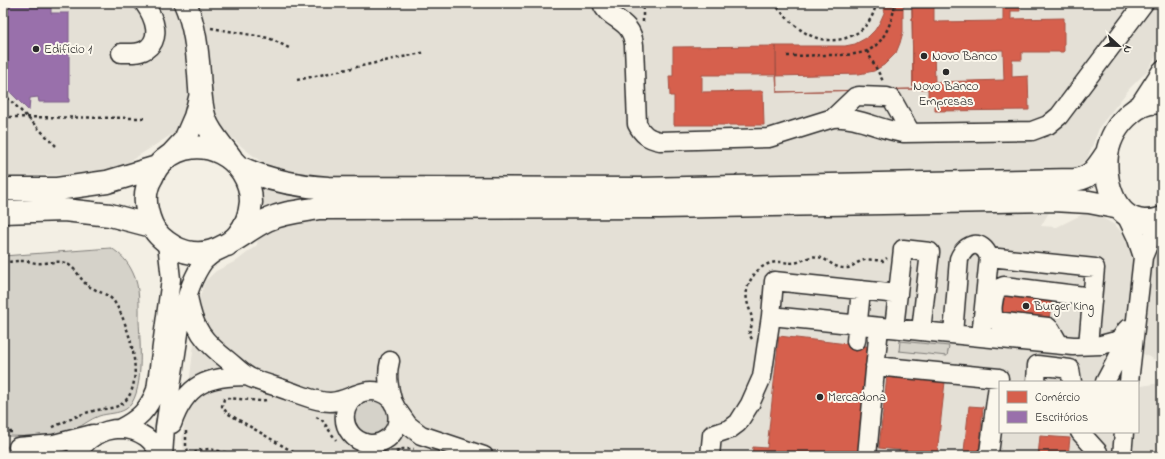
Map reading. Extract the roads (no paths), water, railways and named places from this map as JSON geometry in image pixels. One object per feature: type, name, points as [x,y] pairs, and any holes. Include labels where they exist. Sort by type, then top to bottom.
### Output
[{"type":"main road","points":[[186,3],[194,28],[200,97],[205,119],[210,130],[247,179],[251,194],[250,209],[246,223],[238,235],[223,247]]},
{"type":"main road","points":[[200,97],[195,117],[185,140],[165,160],[149,180],[146,196],[146,211],[152,226],[159,235],[167,243],[192,253],[206,253],[223,247],[266,220],[284,214],[320,208],[660,208],[1053,200],[1089,202],[1122,211]]},
{"type":"main road","points":[[1162,103],[1151,103],[1138,107],[1119,125],[1111,140],[1106,170],[1108,185],[1113,197],[1122,211],[1131,218],[1140,220],[1149,221],[1162,218]]},
{"type":"main road","points":[[3,189],[58,189],[100,183],[165,160],[187,148],[203,147],[218,151],[251,172],[282,181],[328,188],[656,188],[1075,180],[1088,177],[1094,172],[1108,154]]},
{"type":"main road","points":[[3,212],[72,211],[110,215],[152,226]]},
{"type":"street","points":[[121,53],[142,51],[149,47],[154,40],[156,34],[155,26],[144,3]]},
{"type":"street","points":[[603,5],[625,24],[632,35],[634,45],[637,124],[641,132],[653,140],[660,141],[769,138],[833,118],[848,118],[890,131],[911,133],[1032,131],[1048,126],[1059,116],[1144,3]]},
{"type":"street","points":[[1138,107],[1162,70]]},
{"type":"street","points":[[833,118],[852,100],[859,96],[887,96],[892,100],[911,133]]},
{"type":"street","points":[[1122,211],[1136,236],[1143,257]]},
{"type":"street","points":[[1129,381],[1143,257],[1150,240],[1162,224]]},
{"type":"street","points":[[12,442],[54,444],[119,428],[133,422],[151,404],[156,390],[168,312],[171,279],[167,243]]},
{"type":"street","points":[[953,334],[959,259],[968,246],[979,245],[984,247],[989,257],[981,337]]},
{"type":"street","points":[[163,453],[165,427],[181,320],[188,296],[198,271],[204,261],[223,247]]},
{"type":"street","points":[[867,456],[875,366],[886,327],[898,294],[903,249],[930,252],[921,331]]},
{"type":"street","points":[[989,257],[1095,268],[1088,345]]},
{"type":"street","points":[[987,276],[1093,292]]},
{"type":"street","points":[[710,456],[712,435],[730,429],[738,423],[750,404],[762,377],[774,281],[898,294]]},
{"type":"street","points":[[1059,344],[1048,328],[996,321],[993,316],[994,296],[997,289],[1004,286],[1093,292]]},
{"type":"street","points":[[857,333],[861,290]]},
{"type":"street","points":[[188,296],[194,321],[205,340],[216,352],[248,376],[315,407],[336,414],[343,437]]},
{"type":"street","points":[[1105,381],[1123,348],[1127,329],[1139,296]]},
{"type":"street","points":[[770,316],[793,326],[857,333],[886,327],[1072,346],[1101,345],[1116,341],[1127,329]]},
{"type":"street","points":[[1088,345],[1099,355],[1102,360],[1104,381]]},
{"type":"street","points":[[343,437],[348,403],[376,382],[389,364],[388,385],[398,414],[396,427],[388,438],[386,448]]},
{"type":"street","points":[[1036,381],[1037,365],[1070,369],[1072,381]]},
{"type":"street","points":[[875,366],[999,378],[990,453],[986,456]]},
{"type":"street","points":[[163,453],[175,414],[182,402],[192,390],[207,381],[219,378],[248,376]]},
{"type":"street","points":[[315,407],[362,393],[373,391],[381,393],[388,397],[395,405],[421,443]]},
{"type":"street","points":[[119,428],[133,431],[145,436],[163,453]]},
{"type":"street","points":[[76,456],[85,443],[101,432]]},
{"type":"street","points":[[1081,433],[1098,454]]},
{"type":"street","points":[[1098,454],[1099,433]]},
{"type":"street","points":[[1122,456],[1124,433]]},
{"type":"street","points":[[386,448],[403,434],[421,443],[484,456]]},
{"type":"street","points":[[343,437],[352,435],[363,442],[386,448]]},
{"type":"street","points":[[12,442],[48,456]]},
{"type":"place","name":"Edifício 1","points":[[36,49]]},
{"type":"place","name":"Novo Banco","points":[[924,56]]},
{"type":"place","name":"Novo Banco Empresas","points":[[946,72]]},
{"type":"place","name":"Burger King","points":[[1026,306]]},
{"type":"place","name":"Mercadona","points":[[820,397]]}]
